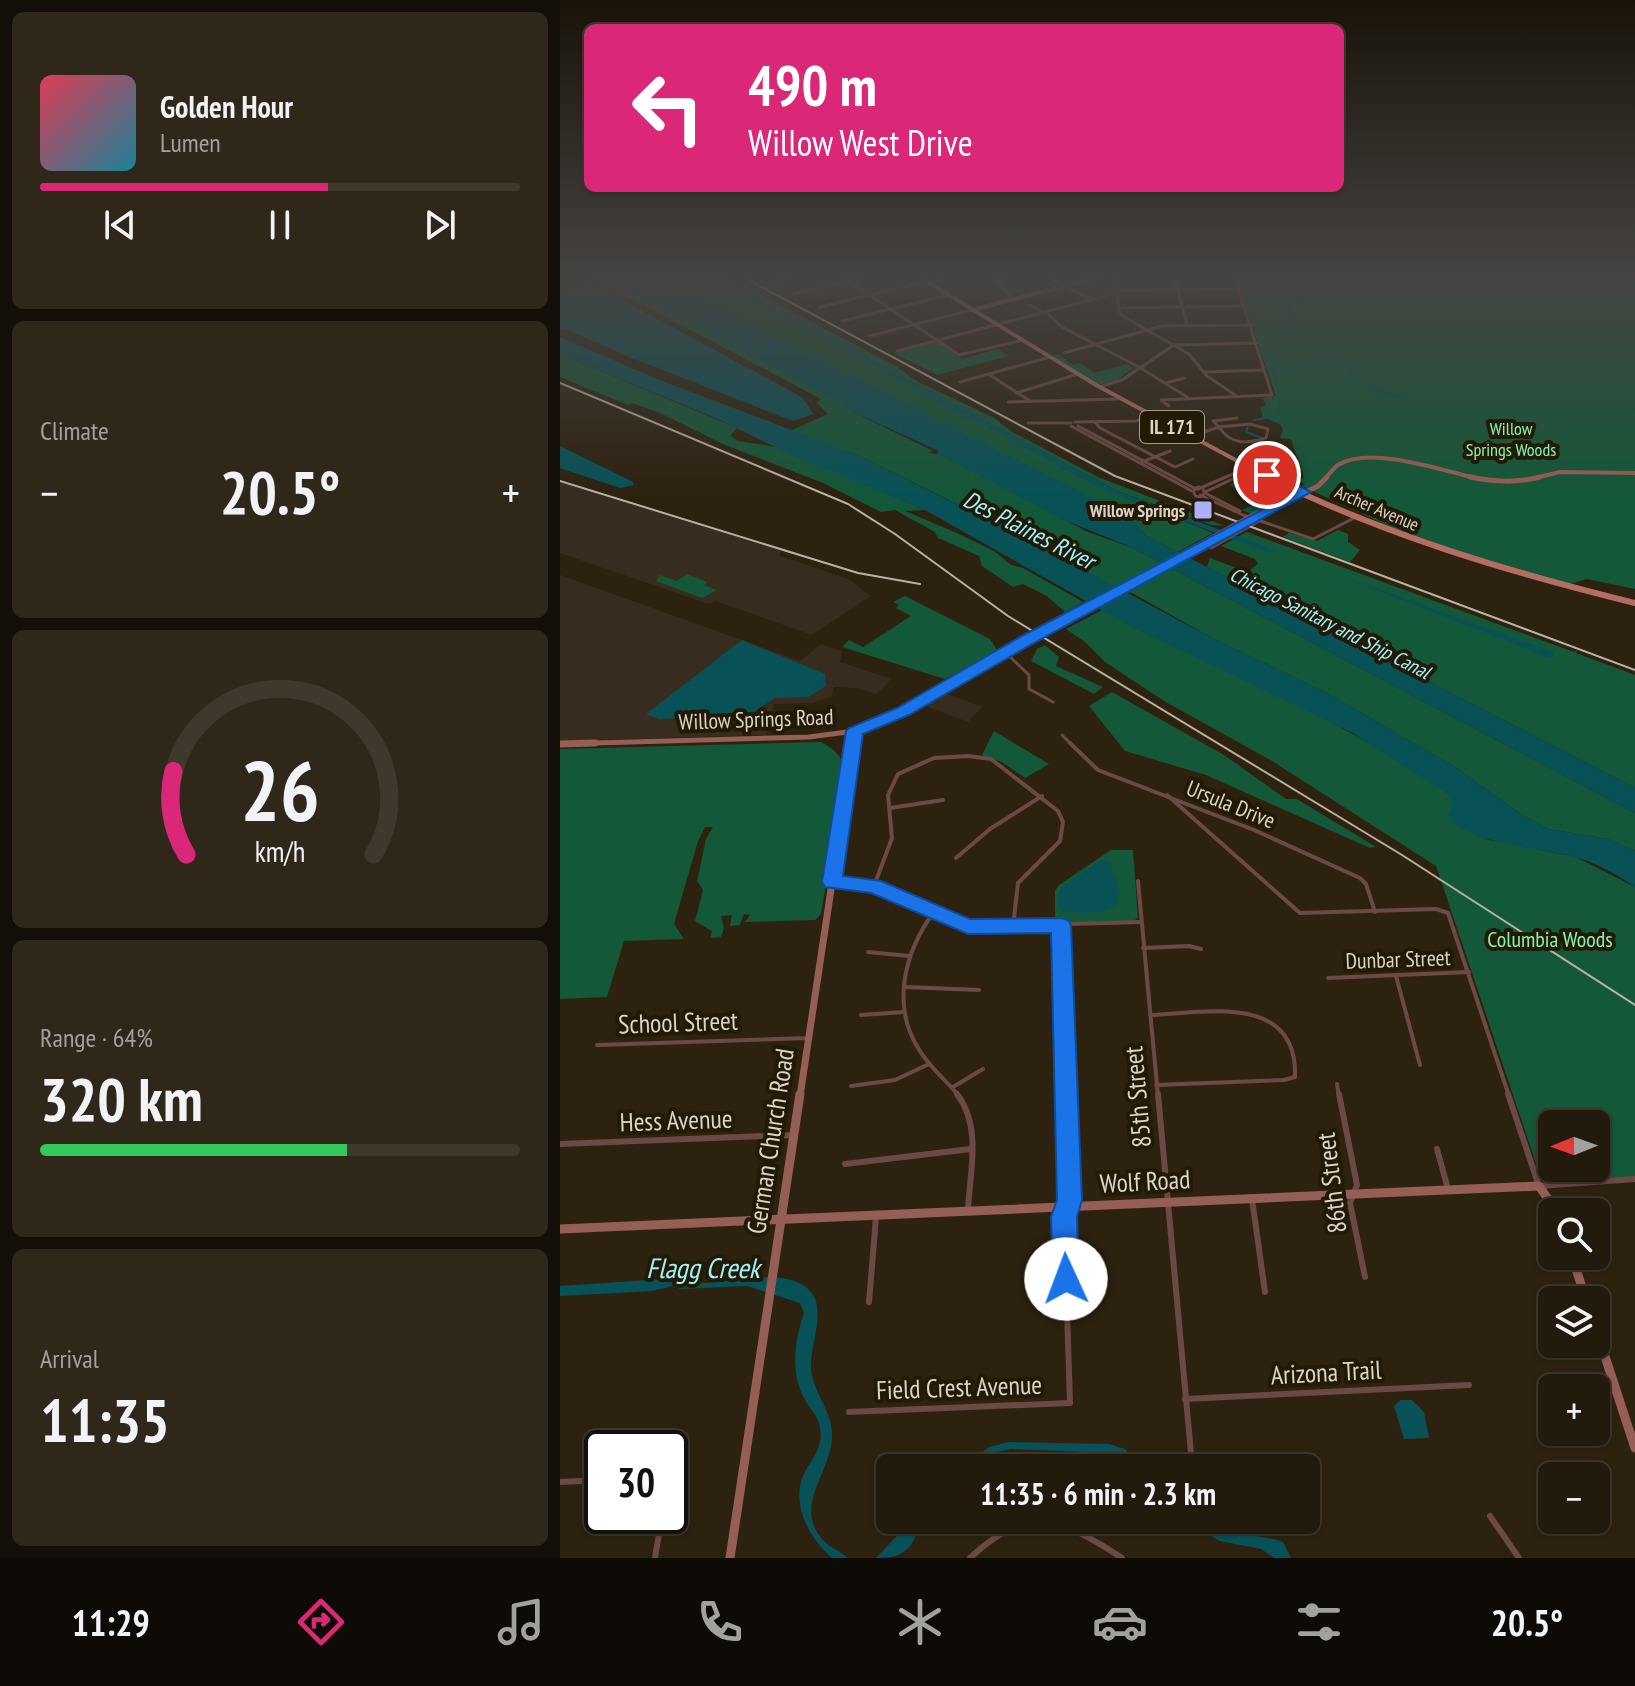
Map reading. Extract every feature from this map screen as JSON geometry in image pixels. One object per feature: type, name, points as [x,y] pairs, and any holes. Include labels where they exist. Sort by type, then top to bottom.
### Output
[{"type":"main road","name":"Archer Avenue","points":[[1037,349],[1153,418],[1281,482],[1358,516],[1474,560],[1635,603]]},
{"type":"main road","points":[[1281,482],[1294,492],[1291,497]]},
{"type":"street","points":[[897,351],[905,349]]},
{"type":"street","points":[[951,349],[962,356],[990,349]]},
{"type":"street","points":[[1064,353],[1078,349]]},
{"type":"street","points":[[1107,349],[1187,397]]},
{"type":"street","points":[[1099,387],[1122,380],[1168,349]]},
{"type":"street","points":[[1180,349],[1189,354],[1203,372],[1238,397]]},
{"type":"street","points":[[1169,406],[1161,400],[1271,395],[1259,349]]},
{"type":"street","points":[[960,382],[1050,357]]},
{"type":"street","points":[[1203,372],[1265,370]]},
{"type":"street","points":[[988,374],[1031,402]]},
{"type":"street","points":[[1016,393],[1078,374]]},
{"type":"street","points":[[1165,383],[1185,378]]},
{"type":"street","points":[[1008,402],[1118,399]]},
{"type":"street","points":[[1028,423],[1138,423],[1153,418]]},
{"type":"street","points":[[1145,441],[1190,437],[1220,427],[1257,424],[1269,432],[1264,440],[1237,442],[1227,438],[1220,427],[1213,421],[1237,418]]},
{"type":"street","points":[[1095,422],[1175,467],[1193,459]]},
{"type":"street","points":[[1074,424],[1141,462],[1249,516],[1260,516],[1315,539],[1358,516]]},
{"type":"street","points":[[1074,424],[1141,462]]},
{"type":"street","points":[[1141,462],[1170,451]]},
{"type":"street","name":"Willow Springs Road","points":[[1260,516],[1291,497],[1318,486],[1338,465],[1367,458],[1398,460],[1493,482],[1517,482],[1560,472],[1635,473]]},
{"type":"street","points":[[1195,489],[1252,468]]},
{"type":"street","points":[[1204,493],[1242,476],[1252,468]]},
{"type":"street","points":[[1234,473],[1242,476]]},
{"type":"street","points":[[1207,484],[1214,488]]},
{"type":"street","name":"Willow Springs Road","points":[[560,744],[823,736],[855,731],[893,717],[1067,618],[1304,492]]},
{"type":"street","points":[[1211,548],[1260,516]]},
{"type":"street","points":[[1005,652],[1030,676],[1029,689],[1053,702]]},
{"type":"street","name":"German Church Road","points":[[730,1558],[855,731]]},
{"type":"street","name":"Ursula Drive","points":[[1062,735],[1098,770],[1289,845],[1360,878],[1366,884],[1375,912]]},
{"type":"street","points":[[874,886],[892,838],[889,790],[898,774],[916,763],[938,757],[991,759],[1042,796],[1061,816],[1063,835],[1018,883],[1013,927]]},
{"type":"street","points":[[1167,795],[1300,913],[1446,911],[1451,916],[1539,1186],[1547,1198]]},
{"type":"street","points":[[956,858],[990,829],[1042,796]]},
{"type":"street","points":[[890,808],[943,800]]},
{"type":"street","name":"85th Street","points":[[1138,881],[1191,1453]]},
{"type":"street","points":[[832,882],[874,886],[968,927],[1141,922]]},
{"type":"street","points":[[933,913],[919,931],[909,956],[904,1012],[910,1036],[929,1064],[953,1087],[967,1109],[972,1127],[968,1211]]},
{"type":"street","points":[[1061,925],[1067,1207]]},
{"type":"street","points":[[1143,948],[1189,946],[1201,949]]},
{"type":"street","points":[[868,952],[909,956]]},
{"type":"street","name":"Dunbar Street","points":[[1328,978],[1469,972]]},
{"type":"street","points":[[1396,976],[1420,1065]]},
{"type":"street","points":[[905,987],[979,990]]},
{"type":"street","points":[[1150,1015],[1249,1011],[1262,1016],[1290,1045],[1296,1073],[1292,1078],[1156,1085]]},
{"type":"street","points":[[861,1015],[904,1012]]},
{"type":"street","name":"School Street","points":[[597,1045],[808,1038]]},
{"type":"street","points":[[851,1086],[895,1080],[929,1064]]},
{"type":"street","points":[[953,1087],[983,1069]]},
{"type":"street","name":"86th Street","points":[[1337,1084],[1357,1185],[1350,1203],[1365,1277]]},
{"type":"street","name":"Hess Avenue","points":[[560,1144],[793,1135]]},
{"type":"street","points":[[845,1164],[896,1161],[929,1153],[971,1149]]},
{"type":"street","points":[[1437,1149],[1449,1190]]},
{"type":"street","name":"Wolf Road","points":[[560,1229],[1539,1186],[1635,1179]]},
{"type":"street","points":[[1252,1199],[1265,1292]]},
{"type":"street","name":"Field Crest Avenue","points":[[849,1412],[1070,1403],[1064,1217],[1067,1207]]},
{"type":"street","points":[[869,1302],[876,1215]]},
{"type":"street","points":[[1606,1358],[1635,1448]]},
{"type":"street","name":"Arizona Trail","points":[[1185,1399],[1469,1385]]},
{"type":"street","points":[[560,1482],[584,1481]]},
{"type":"street","points":[[1490,1516],[1519,1558]]},
{"type":"street","points":[[970,1558],[1000,1533],[1020,1524],[1052,1521],[1083,1532],[1122,1558]]},
{"type":"street","points":[[655,1558],[659,1534]]},
{"type":"shaded area","points":[[560,481],[781,551],[780,556],[848,579],[871,596],[812,635],[716,601],[709,604],[560,553]]},
{"type":"shaded area","points":[[560,575],[800,661],[821,644],[842,651],[840,662],[892,679],[876,694],[857,688],[834,687],[831,697],[812,703],[774,704],[766,735],[560,741]]},
{"type":"shaded area","points":[[947,694],[982,707],[968,722],[926,706]]},
{"type":"green space","points":[[726,349],[740,349],[842,402],[851,411],[933,451],[928,453],[939,454],[1088,532],[1133,548],[1635,813],[1635,851],[1608,839],[1548,829],[1522,815],[1455,767],[1325,692],[1210,637],[1134,594],[1095,578],[855,454],[790,431],[828,414],[817,403],[821,399]]},
{"type":"green space","points":[[796,349],[845,349],[1093,484],[1213,533],[1178,552],[1147,536],[1126,516]]},
{"type":"green space","points":[[849,349],[863,349],[915,380],[994,418],[1011,431],[1098,477],[1225,526],[1211,525],[1117,491]]},
{"type":"green space","points":[[911,349],[947,349],[962,359],[998,349],[1009,356],[937,375],[894,353]]},
{"type":"green space","name":"Willow Springs Woods","points":[[1260,349],[1635,349],[1635,589],[1587,579],[1567,585],[1514,570],[1395,529],[1302,486],[1304,484],[1299,481],[1304,477],[1291,439],[1280,438],[1281,425],[1263,417],[1260,407],[1266,405],[1263,398],[1276,396]]},
{"type":"green space","points":[[560,354],[737,428],[730,436],[738,441],[777,447],[925,510],[905,511],[994,551],[1011,565],[1023,568],[1083,602],[1065,612],[1047,596],[1023,584],[1013,587],[982,566],[979,556],[938,538],[935,532],[895,510],[881,512],[823,483],[723,444],[660,413],[632,403],[628,405],[560,377]]},
{"type":"green space","points":[[1059,354],[1072,365],[1080,363],[1094,373],[1128,364],[1133,368],[1117,380],[1097,385],[1050,357]]},
{"type":"green space","points":[[1251,472],[1279,486],[1268,482],[1272,487],[1291,492],[1251,514],[1242,510],[1265,499],[1229,485]]},
{"type":"green space","points":[[1338,530],[1348,534],[1348,542],[1360,550],[1350,562],[1283,537],[1289,533],[1317,541]]},
{"type":"green space","points":[[1247,532],[1574,652],[1577,650],[1576,653],[1635,675],[1635,788],[1207,567],[1210,558],[1247,572],[1258,564],[1255,559],[1221,546]]},
{"type":"green space","points":[[687,574],[717,590],[702,598],[656,581],[660,575],[677,581]]},
{"type":"green space","points":[[905,596],[990,639],[997,650],[945,679],[842,647],[849,640],[863,647],[911,616],[896,608],[899,605],[893,602]]},
{"type":"green space","name":"Columbia Woods","points":[[1102,610],[1315,713],[1394,757],[1450,795],[1485,839],[1576,857],[1635,887],[1635,1177],[1610,1178],[1610,1110],[1538,1110],[1538,1169],[1436,866],[1272,761],[1164,701],[1105,662],[1066,629]]},
{"type":"green space","points":[[1045,645],[1059,657],[1056,666],[1103,687],[1094,694],[1031,661],[1037,649]]},
{"type":"green space","points":[[1112,692],[1224,755],[1286,799],[1297,799],[1376,847],[1370,848],[1206,775],[1125,751],[1089,706]]},
{"type":"green space","points":[[994,731],[1049,764],[1025,778],[1002,762],[982,755]]},
{"type":"green space","points":[[821,742],[838,755],[844,775],[821,914],[815,920],[745,922],[750,915],[744,914],[740,925],[730,926],[732,915],[721,916],[724,928],[721,937],[710,938],[712,931],[695,921],[703,890],[697,881],[706,839],[713,827],[705,827],[698,841],[674,924],[684,939],[624,941],[607,997],[560,999],[560,749]]},
{"type":"green space","points":[[1111,850],[1133,850],[1138,918],[1133,921],[1055,924],[1055,891],[1059,885]]},
{"type":"water","points":[[560,349],[587,349],[662,381],[855,454],[1015,533],[1210,637],[1325,692],[1455,767],[1522,815],[1548,829],[1608,839],[1635,851],[1635,887],[1582,859],[1505,844],[1470,833],[1456,825],[1448,815],[1453,801],[1450,795],[1351,732],[1132,627],[925,510],[560,354]]},
{"type":"water","points":[[610,349],[712,349],[802,397],[814,414],[793,421],[629,357],[632,354],[627,356]]},
{"type":"water","points":[[739,349],[797,349],[1063,483],[1126,516],[1147,536],[1635,788],[1635,813],[1133,548],[1062,519],[937,453],[939,451],[851,411],[841,402]]},
{"type":"water","points":[[842,349],[850,349],[1117,491],[1277,551],[1269,553],[1102,489]]},
{"type":"water","points":[[560,446],[634,485],[620,488],[560,468]]},
{"type":"water","points":[[1325,570],[1553,652],[1554,657],[1548,657]]},
{"type":"water","points":[[742,640],[825,674],[826,686],[808,697],[775,698],[749,715],[659,719],[646,714]]},
{"type":"water","points":[[1105,860],[1111,864],[1118,886],[1119,896],[1115,906],[1093,912],[1062,912],[1058,902],[1060,889],[1099,861]]},
{"type":"water","points":[[750,1278],[788,1279],[809,1290],[815,1299],[817,1320],[812,1376],[829,1418],[832,1436],[811,1514],[814,1527],[823,1540],[848,1558],[832,1558],[814,1538],[802,1515],[800,1490],[803,1477],[817,1451],[821,1435],[818,1420],[800,1388],[795,1367],[796,1344],[804,1313],[800,1303],[747,1286],[680,1289],[673,1286],[652,1291],[560,1296],[560,1286],[664,1279],[701,1283]]},
{"type":"water","points":[[1401,1400],[1412,1400],[1424,1412],[1429,1438],[1404,1439],[1394,1406]]},
{"type":"water","points":[[1009,1442],[1109,1444],[1125,1449],[1129,1454],[1011,1449],[980,1454],[989,1447]]},
{"type":"water","points":[[899,1534],[917,1534],[902,1553],[876,1558]]},
{"type":"water","points":[[1208,1534],[1244,1534],[1272,1539],[1283,1542],[1291,1558],[1274,1558],[1261,1549],[1220,1541]]},
{"type":"waterway","points":[[1254,420],[1277,416],[1279,407],[1268,349]]},
{"type":"waterway","points":[[1274,370],[1292,370],[1318,360],[1350,364],[1351,374],[1375,390],[1402,398]]},
{"type":"waterway","points":[[1248,426],[1246,432],[1262,438]]},
{"type":"railway","points":[[877,349],[1115,476],[1635,670]]},
{"type":"railway","points":[[560,383],[848,504],[1008,616],[1402,855],[1635,1005]]},
{"type":"railway","points":[[560,481],[858,573],[920,584]]},
{"type":"place","name":"Willow Springs","points":[[1203,510]]},
{"type":"route","points":[[1066,1279],[1064,1217],[1069,1200],[1061,925],[968,927],[874,886],[832,882],[855,731],[903,712],[1067,618],[1304,492],[1267,475]]},
{"type":"water label","name":"Des Plaines River","points":[[1029,530]]},
{"type":"water label","name":"Chicago Sanitary and Ship Canal","points":[[1330,623]]},
{"type":"water label","name":"Flagg Creek","points":[[703,1267]]}]
